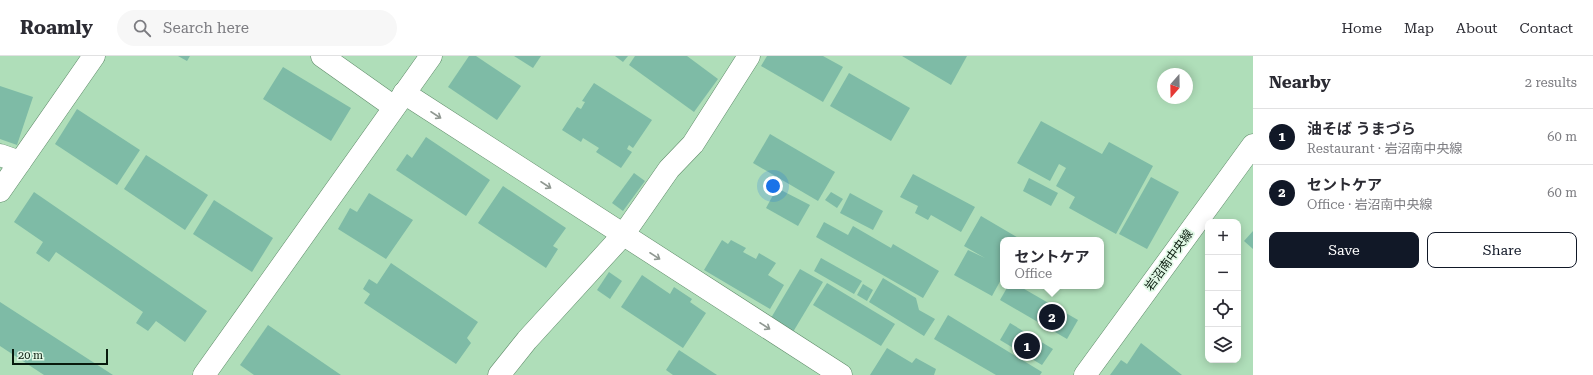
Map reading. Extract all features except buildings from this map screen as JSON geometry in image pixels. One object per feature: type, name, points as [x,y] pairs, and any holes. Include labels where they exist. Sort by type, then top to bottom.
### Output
[{"type":"street","points":[[0,190],[94,56]]},
{"type":"street","points":[[322,56],[399,100],[623,235],[841,375]]},
{"type":"street","points":[[204,375],[431,56]]},
{"type":"street","points":[[499,375],[527,340],[623,235],[669,170],[693,144],[749,56]]},
{"type":"street","name":"岩沼南中央線","points":[[1085,375],[1253,145]]},
{"type":"street","points":[[0,155],[20,162]]},
{"type":"place","name":"セントケア","points":[[1052,317]]},
{"type":"place","name":"油そば うまづら","points":[[1027,346]]}]
